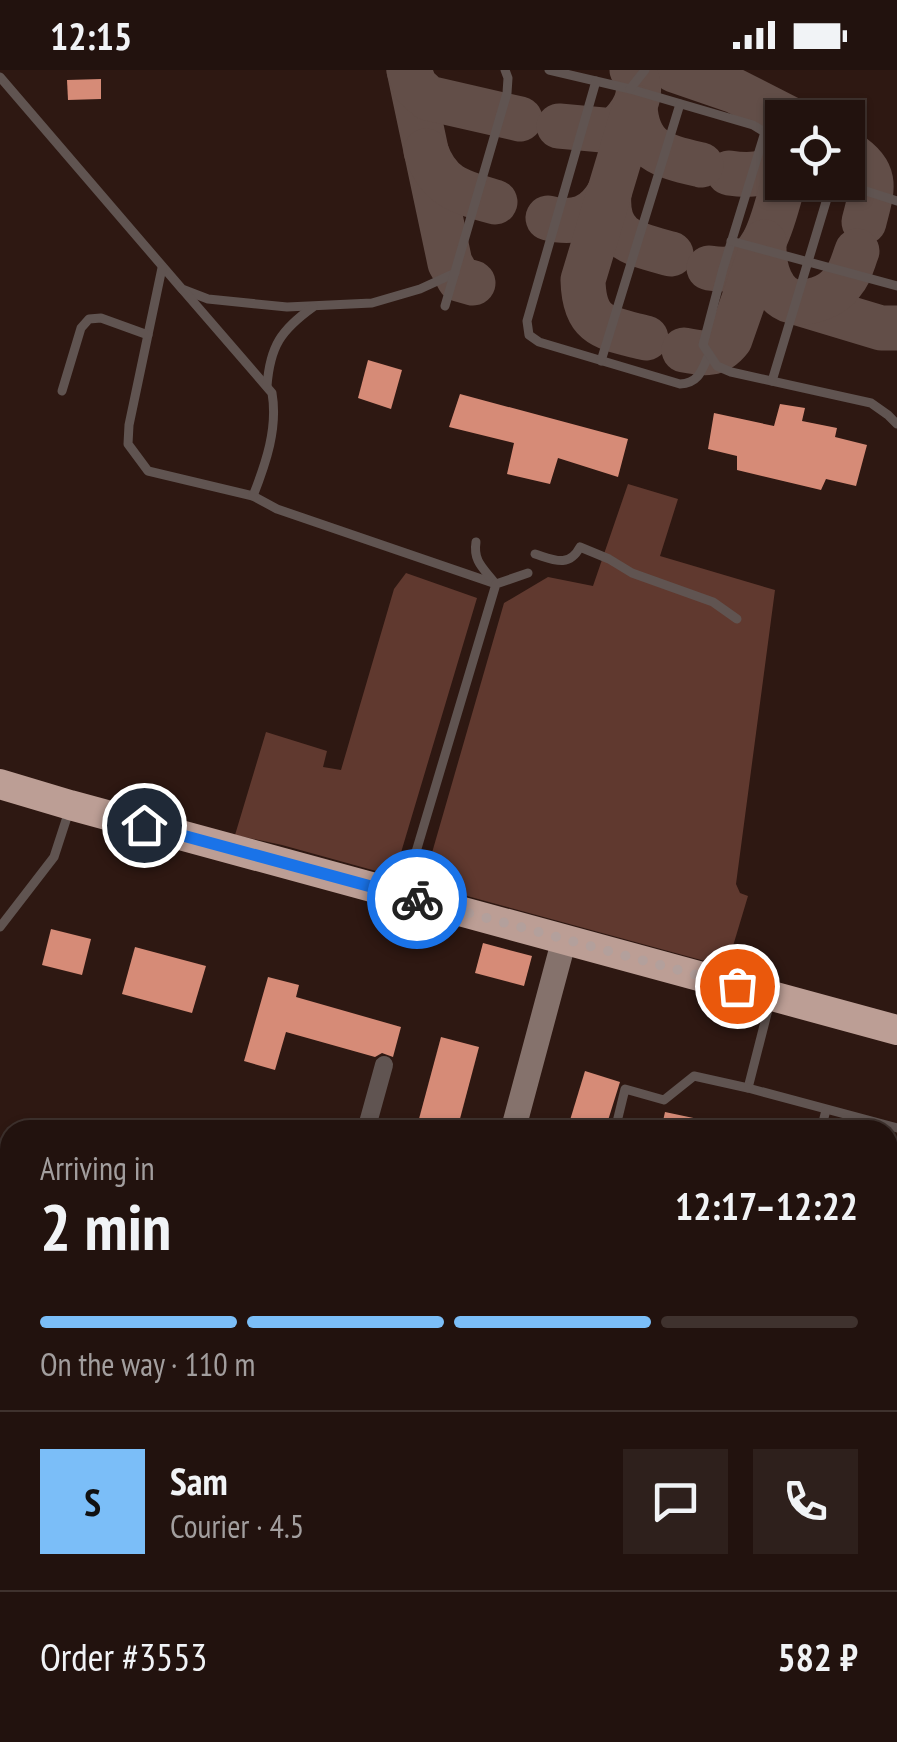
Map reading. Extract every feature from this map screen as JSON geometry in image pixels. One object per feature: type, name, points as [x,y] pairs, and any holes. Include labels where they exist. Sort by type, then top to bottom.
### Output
[{"type":"highway","points":[[0,784],[897,1030]]},
{"type":"main road","points":[[516,1120],[564,940]]},
{"type":"street","points":[[369,1120],[384,1066]]},
{"type":"lane","points":[[446,306],[508,93],[505,70]]},
{"type":"lane","points":[[549,70],[630,88],[765,132],[731,240],[704,346],[717,366],[731,372],[871,403],[897,424]]},
{"type":"lane","points":[[630,88],[645,70]]},
{"type":"lane","points":[[0,77],[272,393],[275,412],[265,466],[253,496]]},
{"type":"lane","points":[[596,81],[528,321],[529,335],[539,342],[680,384],[692,383],[699,376],[709,354]]},
{"type":"lane","points":[[601,360],[680,104]]},
{"type":"lane","points":[[865,191],[897,201]]},
{"type":"lane","points":[[772,382],[829,200]]},
{"type":"lane","points":[[731,240],[897,286]]},
{"type":"lane","points":[[162,268],[129,424],[128,444],[148,471],[253,496],[277,510],[496,584],[528,574]]},
{"type":"lane","points":[[182,289],[208,299],[315,306],[372,302],[420,289],[455,273]]},
{"type":"lane","points":[[267,386],[268,365],[288,324],[315,306]]},
{"type":"lane","points":[[62,392],[80,328],[90,319],[102,318],[148,335]]},
{"type":"lane","points":[[476,542],[476,559],[496,584]]},
{"type":"lane","points":[[535,554],[569,561],[580,547],[632,573],[713,602],[737,619]]},
{"type":"lane","points":[[403,895],[496,584]]},
{"type":"lane","points":[[0,927],[54,858],[70,805]]},
{"type":"lane","points":[[748,1088],[771,995]]},
{"type":"lane","points":[[617,1120],[625,1089],[664,1100],[694,1076],[865,1120]]},
{"type":"lane","points":[[823,1120],[826,1110]]},
{"type":"shaded area","points":[[628,484],[678,499],[660,556],[775,590],[736,884],[740,893],[748,896],[733,946],[712,963],[423,884],[504,603],[548,577],[593,586]]},
{"type":"shaded area","points":[[406,573],[477,598],[394,876],[235,835],[266,732],[327,751],[323,767],[341,770],[394,589]]},
{"type":"building","points":[[101,79],[101,99],[68,100],[67,80]]},
{"type":"building","points":[[368,360],[402,370],[391,409],[358,398]]},
{"type":"building","points":[[460,394],[628,439],[618,477],[558,458],[550,484],[507,474],[514,443],[449,427]]},
{"type":"building","points":[[780,404],[805,408],[802,421],[837,428],[835,437],[867,445],[856,486],[826,479],[821,490],[737,470],[737,456],[708,449],[714,413],[774,426]]},
{"type":"building","points":[[51,929],[91,939],[82,975],[42,965]]},
{"type":"building","points":[[483,943],[532,956],[524,986],[475,973]]},
{"type":"building","points":[[135,947],[206,966],[192,1013],[122,994]]},
{"type":"building","points":[[268,977],[299,985],[296,997],[401,1027],[393,1057],[382,1053],[375,1057],[286,1032],[275,1070],[244,1061]]},
{"type":"building","points":[[441,1037],[479,1047],[460,1120],[419,1120]]},
{"type":"building","points":[[585,1071],[620,1082],[608,1120],[570,1120]]},
{"type":"building","points":[[665,1112],[703,1120],[663,1120]]},
{"type":"taxiway","points":[[409,70],[450,263],[459,279],[473,283]]},
{"type":"taxiway","points":[[409,70],[415,86],[428,98],[520,119]]},
{"type":"taxiway","points":[[559,126],[614,131],[636,103],[637,78],[632,70]]},
{"type":"taxiway","points":[[674,70],[735,91],[765,106]]},
{"type":"taxiway","points":[[646,338],[609,328],[593,317],[584,296],[583,280],[635,107],[647,142],[664,154],[701,165]]},
{"type":"taxiway","points":[[426,151],[437,173],[453,187],[495,202]]},
{"type":"taxiway","points":[[864,222],[871,191],[865,168]]},
{"type":"taxiway","points":[[729,173],[765,172]]},
{"type":"taxiway","points":[[609,193],[609,209],[617,230],[634,243],[671,254]]},
{"type":"taxiway","points":[[548,218],[583,218],[609,193]]},
{"type":"taxiway","points":[[709,268],[733,268],[754,255],[768,233],[778,200]]},
{"type":"taxiway","points":[[684,350],[710,352],[730,339],[764,242],[770,279],[775,289],[792,301],[818,299],[832,292],[846,277],[857,251]]},
{"type":"taxiway","points":[[798,303],[881,328],[897,328]]},
{"type":"way so far","points":[[417,899],[737,986]]},
{"type":"route","points":[[144,825],[417,899]]}]
